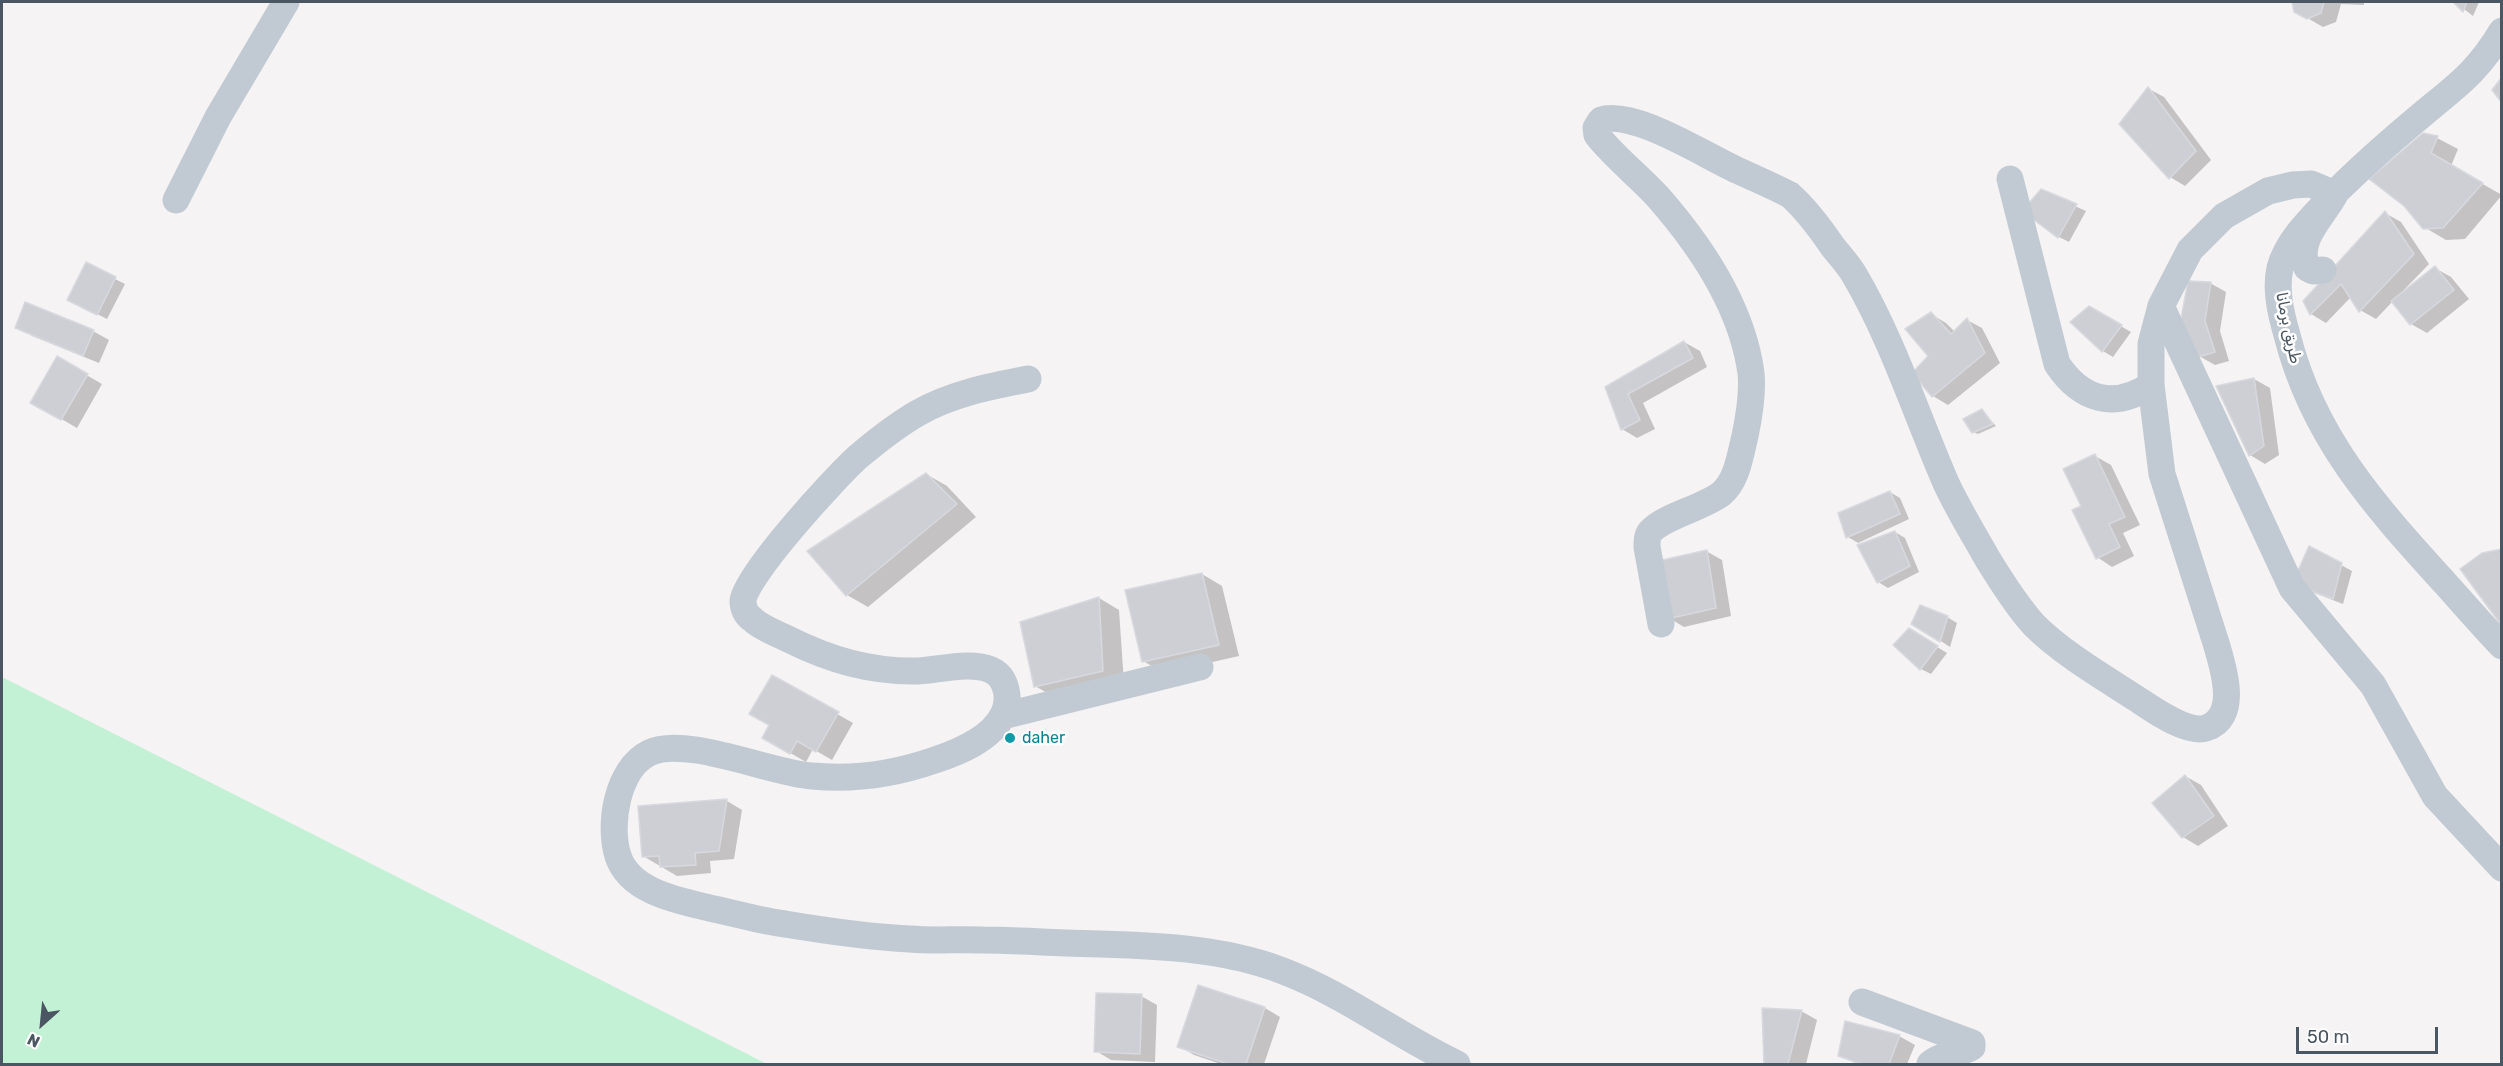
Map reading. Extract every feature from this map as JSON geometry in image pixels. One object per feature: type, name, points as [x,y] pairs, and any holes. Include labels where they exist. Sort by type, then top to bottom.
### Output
[{"type":"street","points":[[176,200],[218,117],[286,2]]},
{"type":"street","name":"طريق برمانا","points":[[2502,31],[2488,54],[2471,75],[2356,172],[2292,244],[2284,255],[2278,293],[2295,364],[2319,421],[2343,461],[2401,537],[2502,646]]},
{"type":"street","points":[[1661,624],[1647,547],[1648,536],[1653,529],[1720,495],[1729,486],[1738,462],[1746,428],[1751,374],[1744,340],[1719,282],[1700,250],[1657,196],[1597,135],[1596,128],[1600,120],[1606,118],[1626,120],[1662,132],[1790,195],[1803,206],[1859,283],[1888,343],[1946,482],[1960,511],[2004,586],[2034,624],[2057,645],[2146,705],[2197,730],[2213,725],[2223,712],[2226,694],[2224,670],[2162,474],[2151,385],[2151,344],[2161,306],[2190,250],[2224,216],[2268,191],[2293,185],[2311,184],[2335,194],[2314,224],[2304,248],[2304,261],[2307,268],[2313,271],[2323,270]]},
{"type":"street","points":[[2010,179],[2057,364],[2065,376],[2094,397],[2109,400],[2124,399],[2151,385]]},
{"type":"street","points":[[2161,306],[2292,588],[2373,685],[2434,796],[2502,868]]},
{"type":"street","points":[[1028,379],[983,389],[925,409],[894,428],[856,458],[822,494],[752,580],[743,600],[747,614],[763,627],[810,650],[855,666],[898,671],[964,667],[991,670],[999,675],[1005,686],[1006,708],[1003,716],[983,738],[967,747],[948,756],[896,773],[849,777],[809,776],[700,751],[667,747],[646,754],[627,776],[621,788],[614,835],[621,865],[633,879],[652,890],[680,901],[757,920],[843,934],[914,940],[1147,945],[1236,957],[1282,970],[1309,983],[1457,1065]]},
{"type":"street","points":[[1003,716],[1200,667]]},
{"type":"street","points":[[1862,1002],[1972,1043],[1971,1047],[1965,1051],[1941,1058],[1930,1065]]},
{"type":"green space","points":[[2,677],[767,1064],[2,1064]]},
{"type":"building","points":[[2292,2],[2324,2],[2321,13],[2307,19],[2294,12]]},
{"type":"building","points":[[2453,2],[2467,2],[2463,12]]},
{"type":"building","points":[[2502,77],[2502,103],[2492,90]]},
{"type":"building","points":[[2148,87],[2196,151],[2169,179],[2119,124]]},
{"type":"building","points":[[2423,133],[2438,136],[2431,153],[2483,183],[2443,228],[2423,229],[2404,206],[2369,179]]},
{"type":"building","points":[[2041,189],[2077,204],[2058,238],[2022,211]]},
{"type":"building","points":[[2385,211],[2414,254],[2359,312],[2341,284],[2310,315],[2303,301]]},
{"type":"building","points":[[86,262],[116,277],[97,315],[67,300]]},
{"type":"building","points":[[2435,266],[2454,290],[2410,325],[2391,301]]},
{"type":"building","points":[[2188,281],[2211,282],[2205,321],[2215,352],[2198,357],[2180,324]]},
{"type":"building","points":[[25,302],[94,330],[83,356],[15,328]]},
{"type":"building","points":[[2089,306],[2122,325],[2102,352],[2070,322]]},
{"type":"building","points":[[1931,312],[1951,334],[1967,318],[1985,353],[1932,397],[1912,373],[1928,356],[1905,329]]},
{"type":"building","points":[[1684,341],[1693,358],[1628,394],[1640,420],[1621,430],[1605,387]]},
{"type":"building","points":[[57,356],[88,374],[61,420],[30,403]]},
{"type":"building","points":[[2254,378],[2264,446],[2249,456],[2216,386]]},
{"type":"building","points":[[1982,409],[1993,424],[1972,433],[1963,419]]},
{"type":"building","points":[[2095,454],[2125,517],[2109,524],[2120,547],[2096,559],[2072,510],[2081,506],[2063,469]]},
{"type":"building","points":[[926,473],[957,504],[846,596],[807,551]]},
{"type":"building","points":[[1890,491],[1900,514],[1846,538],[1838,513]]},
{"type":"building","points":[[1895,531],[1910,566],[1877,583],[1857,545]]},
{"type":"building","points":[[2309,546],[2342,563],[2333,599],[2292,584]]},
{"type":"building","points":[[2502,549],[2502,626],[2460,569],[2482,553]]},
{"type":"building","points":[[1707,550],[1716,608],[1667,619],[1658,561]]},
{"type":"building","points":[[1202,573],[1219,645],[1142,662],[1125,590]]},
{"type":"building","points":[[1099,597],[1103,671],[1034,687],[1020,622]]},
{"type":"building","points":[[1920,605],[1948,616],[1940,642],[1911,624]]},
{"type":"building","points":[[1909,628],[1938,646],[1920,670],[1893,645]]},
{"type":"building","points":[[772,675],[839,712],[816,752],[797,741],[790,754],[762,738],[769,725],[749,714]]},
{"type":"building","points":[[2185,775],[2214,816],[2182,838],[2152,803]]},
{"type":"building","points":[[727,799],[719,851],[695,853],[696,865],[660,867],[659,856],[642,857],[638,806]]},
{"type":"building","points":[[1198,985],[1265,1007],[1246,1064],[1228,1064],[1177,1047]]},
{"type":"building","points":[[1096,993],[1142,994],[1140,1054],[1094,1052]]},
{"type":"building","points":[[1762,1008],[1802,1010],[1788,1064],[1764,1064]]},
{"type":"building","points":[[1845,1021],[1900,1035],[1889,1064],[1861,1064],[1838,1056]]},
{"type":"place","name":"daher","points":[[1010,738]]}]
